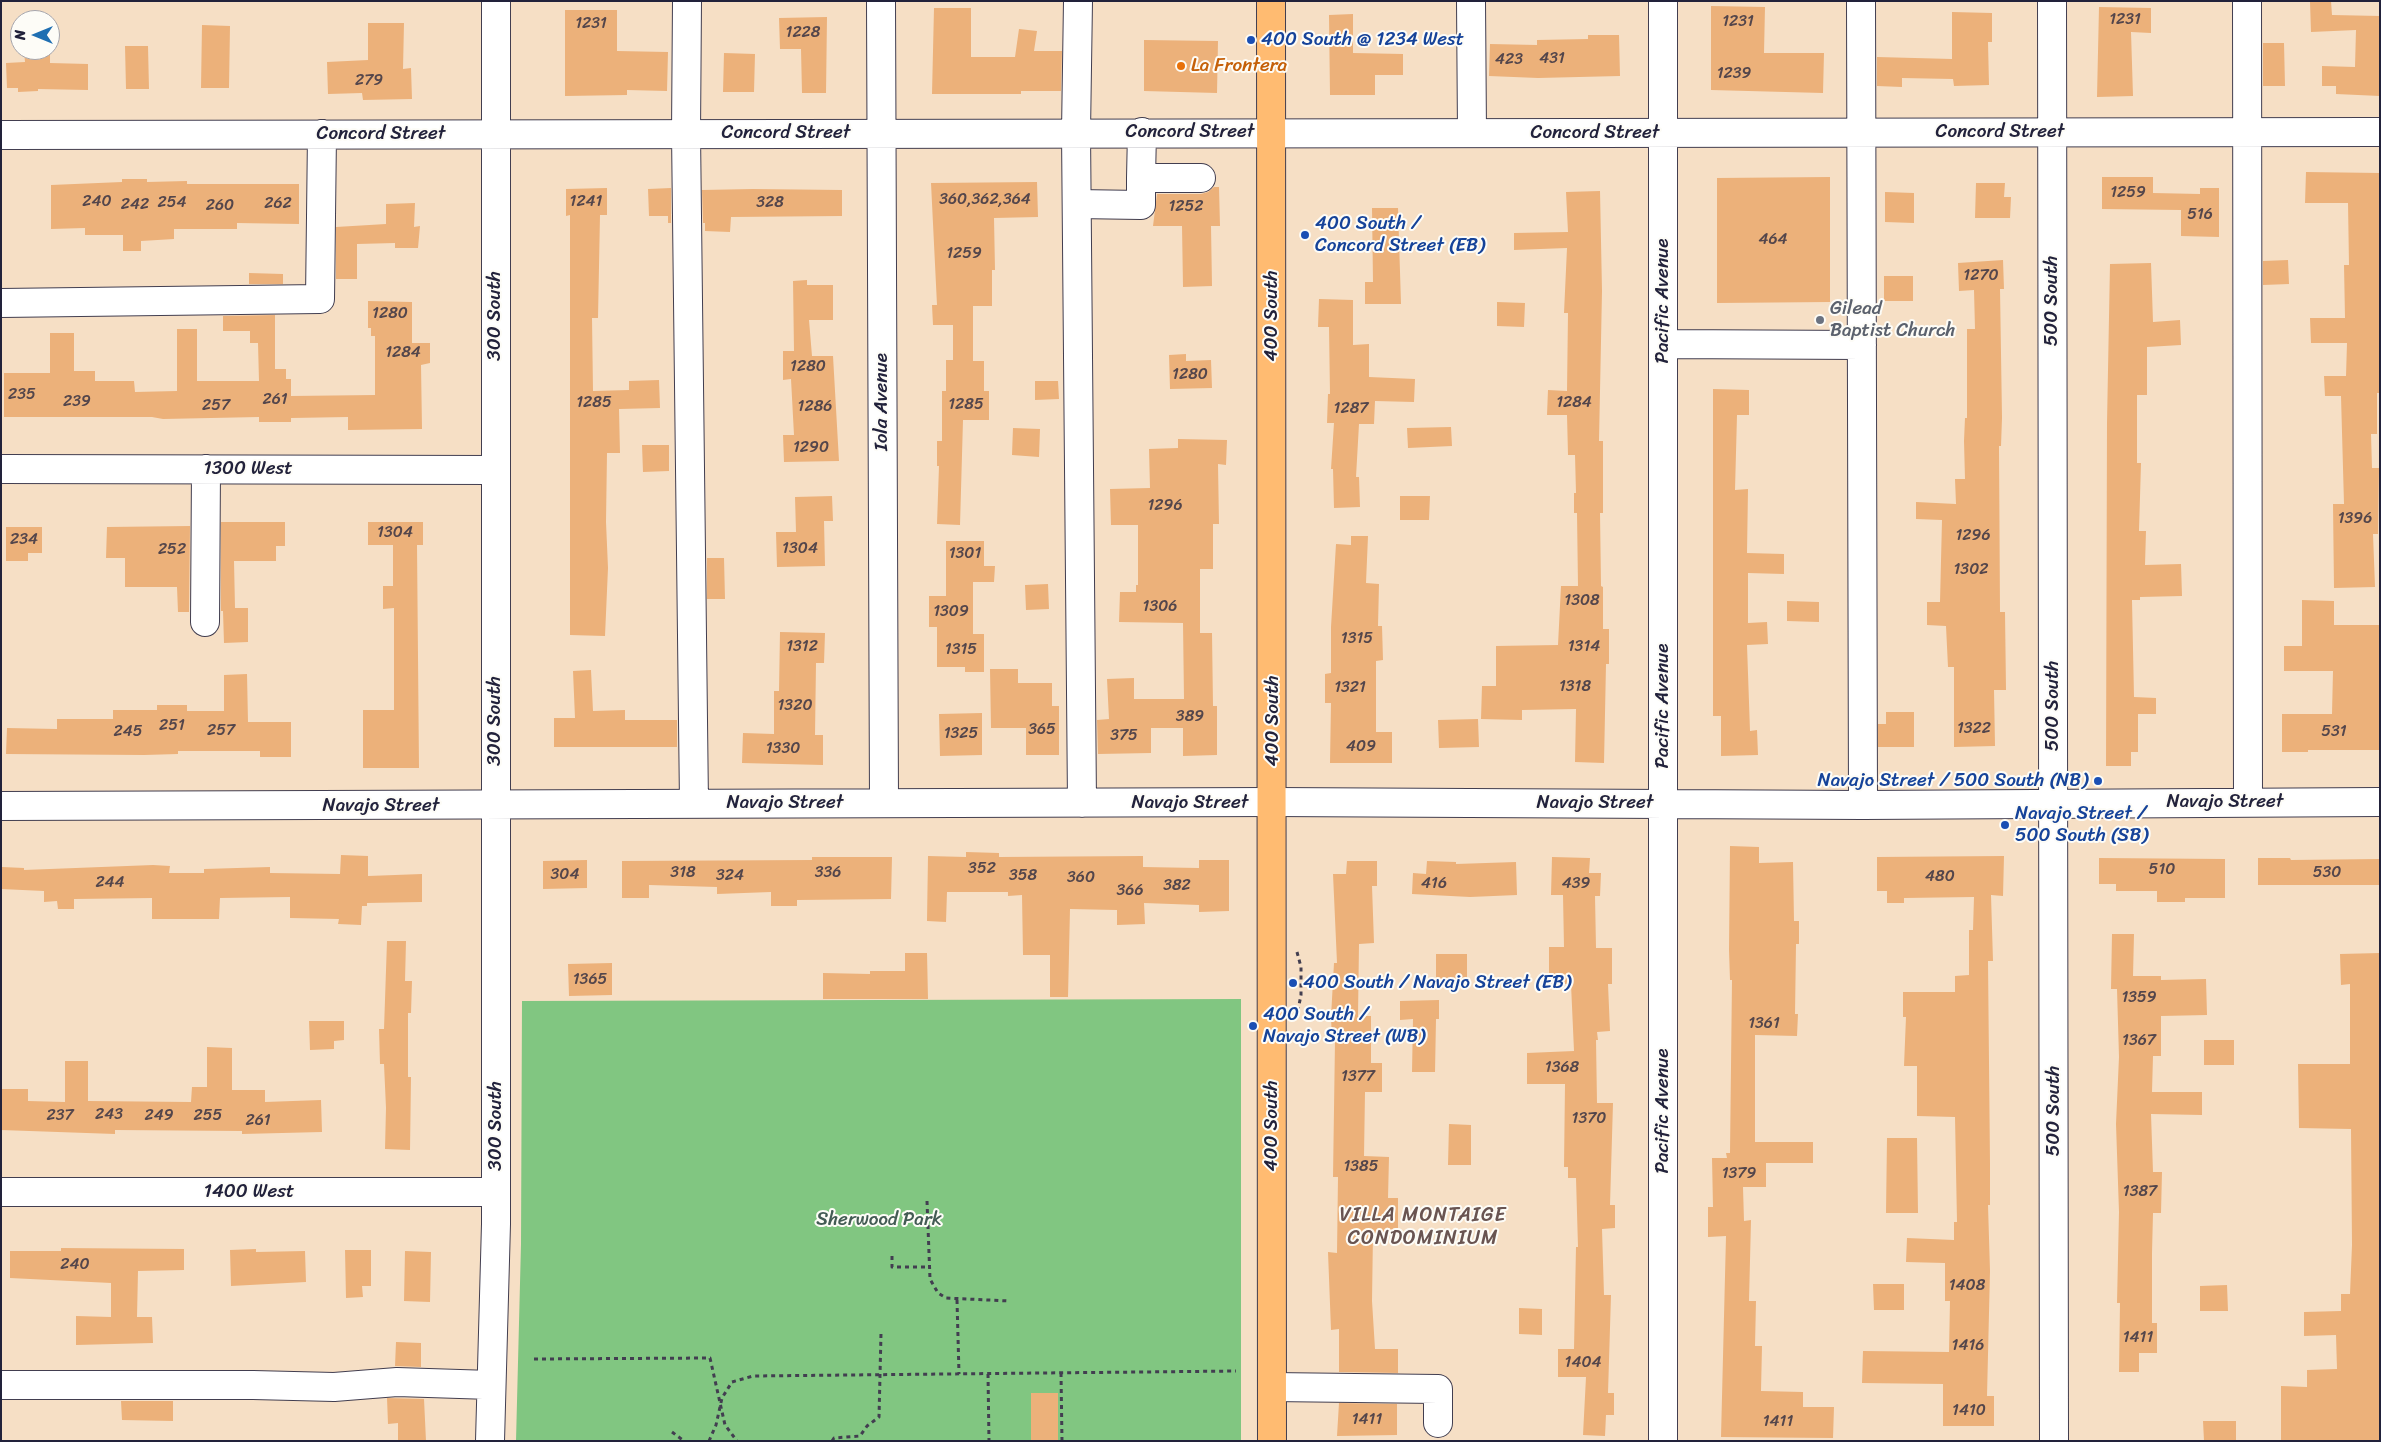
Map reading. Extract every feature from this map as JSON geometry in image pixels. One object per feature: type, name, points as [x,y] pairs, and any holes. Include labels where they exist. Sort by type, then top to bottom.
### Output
[{"type":"main road","name":"400 South","points":[[1271,1],[1272,1441]]},
{"type":"street","name":"300 South","points":[[490,1441],[496,1192],[496,1]]},
{"type":"street","points":[[687,1],[686,133],[694,804]]},
{"type":"street","name":"Iola Avenue","points":[[881,1],[884,803]]},
{"type":"street","points":[[1078,1],[1076,132],[1082,803]]},
{"type":"street","points":[[1471,1],[1472,133]]},
{"type":"street","name":"Pacific Avenue","points":[[1662,1],[1663,1441]]},
{"type":"street","points":[[1861,1],[1863,805]]},
{"type":"street","name":"500 South","points":[[2052,1],[2054,1441]]},
{"type":"street","points":[[2247,1],[2248,802]]},
{"type":"street","name":"Concord Street","points":[[1,135],[882,132],[2380,132]]},
{"type":"street","points":[[1077,204],[1141,205],[1142,132]]},
{"type":"street","points":[[1,303],[320,299],[322,134]]},
{"type":"street","points":[[1142,178],[1201,178]]},
{"type":"street","points":[[1663,344],[1862,345]]},
{"type":"street","name":"1300 West","points":[[1,469],[495,470]]},
{"type":"street","points":[[204,622],[206,469]]},
{"type":"street","name":"Navajo Street","points":[[1,806],[1273,802],[1863,805],[2380,802]]},
{"type":"street","name":"1400 West","points":[[1,1192],[496,1192]]},
{"type":"street","points":[[1,1385],[253,1385],[334,1387],[397,1382],[491,1385]]},
{"type":"street","points":[[1272,1387],[1438,1390],[1438,1424]]},
{"type":"path","points":[[927,1201],[930,1279],[938,1293],[946,1298],[957,1300],[1009,1301]]},
{"type":"path","points":[[892,1256],[892,1266],[930,1267]]},
{"type":"path","points":[[957,1300],[959,1374]]},
{"type":"path","points":[[832,1441],[834,1438],[860,1436],[867,1426],[878,1417],[881,1334]]},
{"type":"path","points":[[534,1359],[710,1358],[725,1425],[737,1441]]},
{"type":"path","points":[[709,1441],[716,1425],[722,1398],[732,1382],[753,1376],[1236,1371]]},
{"type":"path","points":[[1061,1373],[1062,1441]]},
{"type":"path","points":[[988,1374],[989,1441]]},
{"type":"path","points":[[672,1432],[684,1441]]},
{"type":"green space","name":"Sherwood Park","points":[[1241,999],[1241,1441],[516,1441],[521,1244],[522,1001]]},
{"type":"building","points":[[2331,1],[2332,15],[2380,16],[2380,96],[2336,94],[2336,86],[2322,86],[2322,66],[2355,67],[2356,30],[2311,32],[2310,2]]},
{"type":"building","points":[[1711,6],[1765,7],[1764,53],[1824,53],[1823,93],[1711,90]]},
{"type":"building","points":[[2099,7],[2151,8],[2151,33],[2131,32],[2133,96],[2097,97]]},
{"type":"building","points":[[934,8],[971,8],[971,57],[1015,57],[1019,29],[1037,31],[1034,51],[1062,51],[1061,91],[1021,91],[1021,94],[932,94]]},
{"type":"building","points":[[565,10],[617,10],[617,51],[668,52],[667,91],[627,90],[627,95],[565,96]]},
{"type":"building","points":[[1952,12],[1992,13],[1992,42],[1988,42],[1989,85],[1954,86],[1953,79],[1902,78],[1902,87],[1877,86],[1877,57],[1952,59]]},
{"type":"building","points":[[1353,14],[1353,53],[1403,54],[1403,75],[1375,75],[1375,95],[1330,95],[1329,15]]},
{"type":"building","points":[[827,17],[826,93],[802,93],[801,49],[780,49],[779,18]]},
{"type":"building","points":[[368,23],[404,23],[403,69],[411,68],[412,99],[363,100],[362,93],[328,94],[327,62],[368,60]]},
{"type":"building","points":[[202,25],[230,26],[229,88],[201,88]]},
{"type":"building","points":[[1588,35],[1619,35],[1620,76],[1538,78],[1489,76],[1490,44],[1537,45],[1537,40],[1588,39]]},
{"type":"building","name":"La Frontera","points":[[1144,40],[1218,41],[1217,93],[1144,91]]},
{"type":"building","points":[[2263,43],[2284,43],[2285,86],[2263,86]]},
{"type":"building","points":[[125,46],[148,46],[149,89],[126,89]]},
{"type":"building","points":[[724,53],[755,54],[754,92],[723,92]]},
{"type":"building","points":[[25,60],[50,60],[50,63],[88,64],[88,90],[38,89],[38,91],[18,92],[18,88],[7,88],[6,63],[25,62]]},
{"type":"building","points":[[2306,172],[2380,173],[2380,393],[2377,393],[2377,434],[2371,434],[2372,468],[2379,468],[2378,534],[2373,534],[2375,587],[2334,588],[2333,504],[2344,504],[2341,396],[2325,396],[2324,376],[2346,376],[2347,343],[2311,343],[2310,318],[2345,318],[2344,265],[2349,265],[2348,203],[2305,203]]},
{"type":"building","points":[[1830,177],[1830,302],[1717,303],[1717,178]]},
{"type":"building","points":[[2102,177],[2153,177],[2153,193],[2200,194],[2200,188],[2219,188],[2219,237],[2181,236],[2181,210],[2102,209]]},
{"type":"building","points":[[122,179],[147,179],[147,182],[187,181],[187,184],[299,184],[299,224],[237,223],[237,229],[174,229],[174,239],[141,241],[141,251],[123,251],[123,235],[85,235],[85,228],[51,229],[51,185],[122,182]]},
{"type":"building","points":[[1037,182],[1038,217],[994,218],[995,270],[992,270],[992,306],[973,306],[973,361],[984,361],[984,391],[989,391],[989,420],[963,420],[960,525],[937,524],[939,466],[937,466],[937,441],[942,441],[942,391],[946,391],[946,360],[953,360],[953,325],[933,325],[932,305],[937,305],[931,183]]},
{"type":"building","points":[[1976,183],[2005,183],[2004,197],[2011,197],[2010,218],[1975,218]]},
{"type":"building","points":[[1214,187],[1219,187],[1220,226],[1211,226],[1212,286],[1183,287],[1182,226],[1153,226],[1157,194],[1201,194],[1208,192]]},
{"type":"building","points":[[607,188],[607,215],[600,215],[598,318],[592,318],[593,391],[629,390],[629,381],[659,380],[660,408],[619,409],[620,453],[607,453],[606,522],[608,568],[605,636],[570,635],[570,215],[566,216],[566,189]]},
{"type":"building","points":[[671,188],[671,223],[668,223],[668,216],[649,216],[648,189]]},
{"type":"building","points":[[702,190],[842,190],[842,216],[731,217],[730,232],[705,231]]},
{"type":"building","points":[[1600,191],[1602,291],[1599,441],[1603,441],[1603,513],[1600,513],[1601,586],[1603,587],[1603,629],[1609,629],[1609,664],[1606,664],[1604,763],[1575,762],[1576,709],[1522,710],[1522,720],[1481,719],[1482,686],[1496,686],[1496,646],[1558,645],[1561,586],[1578,586],[1577,513],[1574,513],[1574,493],[1576,493],[1575,455],[1568,455],[1567,415],[1547,415],[1548,390],[1567,391],[1568,313],[1564,313],[1567,248],[1514,250],[1514,233],[1568,232],[1566,192]]},
{"type":"building","points":[[1885,192],[1914,193],[1914,223],[1885,222]]},
{"type":"building","points":[[415,203],[414,227],[420,226],[418,248],[395,248],[395,243],[357,244],[357,279],[336,279],[336,227],[386,224],[386,204]]},
{"type":"building","points":[[1372,208],[1398,208],[1401,304],[1365,304],[1365,282],[1373,282]]},
{"type":"building","points":[[2003,260],[2004,289],[2000,289],[2002,418],[2001,446],[1999,446],[2000,612],[2005,612],[2006,690],[1994,690],[1995,746],[1954,747],[1954,667],[1948,667],[1946,626],[1927,625],[1927,602],[1940,602],[1942,520],[1916,519],[1916,502],[1956,504],[1955,479],[1965,479],[1964,441],[1965,418],[1967,418],[1967,329],[1975,329],[1974,290],[1959,291],[1958,263]]},
{"type":"building","points":[[2288,260],[2289,284],[2263,285],[2263,261]]},
{"type":"building","points":[[2151,263],[2153,322],[2180,320],[2181,345],[2147,347],[2147,395],[2137,395],[2137,463],[2141,463],[2139,531],[2146,531],[2145,565],[2181,564],[2182,596],[2140,597],[2140,600],[2132,600],[2134,697],[2156,698],[2156,714],[2138,714],[2138,752],[2131,752],[2131,766],[2106,766],[2107,423],[2110,264]]},
{"type":"building","points":[[249,273],[283,274],[283,284],[249,284]]},
{"type":"building","points":[[1884,276],[1913,276],[1913,301],[1884,301]]},
{"type":"building","points":[[807,280],[807,285],[833,285],[833,320],[809,320],[812,356],[833,356],[839,461],[784,462],[783,435],[794,435],[791,379],[783,380],[783,351],[794,351],[793,281]]},
{"type":"building","points":[[1319,299],[1353,300],[1353,345],[1369,344],[1369,377],[1415,379],[1414,402],[1375,401],[1374,424],[1359,424],[1356,477],[1359,477],[1360,507],[1334,508],[1333,469],[1331,469],[1334,423],[1327,423],[1328,394],[1330,394],[1329,327],[1318,327]]},
{"type":"building","points":[[368,301],[412,302],[412,343],[430,343],[430,363],[421,365],[422,429],[348,430],[348,417],[291,418],[291,422],[259,422],[259,417],[163,419],[152,417],[4,417],[4,373],[50,373],[50,333],[74,333],[74,371],[95,371],[95,381],[134,381],[135,392],[177,391],[177,329],[197,329],[197,381],[259,381],[258,343],[250,343],[250,331],[223,331],[223,316],[275,315],[275,369],[286,369],[286,379],[291,379],[291,396],[375,395],[375,336],[371,336],[371,328],[368,328]]},
{"type":"building","points":[[1497,302],[1525,303],[1524,327],[1497,326]]},
{"type":"building","points":[[1186,354],[1186,361],[1211,360],[1212,388],[1170,389],[1169,355]]},
{"type":"building","points":[[1035,381],[1058,381],[1059,399],[1035,400]]},
{"type":"building","points":[[1713,389],[1749,390],[1749,415],[1737,415],[1735,490],[1748,489],[1747,553],[1784,554],[1784,574],[1748,573],[1748,623],[1767,622],[1768,644],[1747,645],[1750,731],[1757,730],[1758,755],[1721,756],[1721,716],[1713,716]]},
{"type":"building","points":[[1451,427],[1452,446],[1408,448],[1407,428]]},
{"type":"building","points":[[1013,428],[1040,429],[1039,457],[1012,455]]},
{"type":"building","points":[[1178,439],[1227,440],[1226,465],[1218,464],[1219,524],[1213,524],[1213,569],[1200,569],[1200,633],[1212,633],[1213,706],[1217,706],[1217,755],[1183,756],[1183,728],[1151,728],[1151,753],[1098,754],[1097,720],[1109,719],[1107,679],[1134,678],[1134,699],[1184,699],[1183,623],[1119,622],[1120,592],[1136,592],[1136,585],[1138,585],[1138,525],[1111,525],[1110,489],[1150,488],[1149,449],[1178,448]]},
{"type":"building","points":[[642,445],[669,445],[669,471],[643,472]]},
{"type":"building","points":[[832,496],[833,521],[824,521],[825,566],[777,567],[776,532],[796,532],[795,497]]},
{"type":"building","points":[[1400,496],[1430,496],[1429,520],[1400,520]]},
{"type":"building","points":[[221,522],[285,522],[285,546],[276,546],[276,561],[234,561],[235,608],[248,608],[248,642],[224,643],[223,611],[221,611]]},
{"type":"building","points":[[368,522],[423,522],[423,545],[417,545],[419,768],[363,768],[363,710],[394,710],[394,608],[383,609],[383,586],[393,586],[393,545],[368,545]]},
{"type":"building","points":[[190,526],[189,612],[178,612],[177,587],[125,587],[125,558],[106,558],[107,527]]},
{"type":"building","points":[[6,527],[42,527],[42,553],[28,553],[28,561],[6,561]]},
{"type":"building","points":[[1351,536],[1368,536],[1366,583],[1379,584],[1378,626],[1382,626],[1383,660],[1376,661],[1376,732],[1392,732],[1392,763],[1330,763],[1331,703],[1325,703],[1325,674],[1331,673],[1331,627],[1336,544],[1351,545]]},
{"type":"building","points":[[946,541],[984,541],[984,566],[995,566],[994,582],[973,582],[973,634],[984,634],[984,672],[965,672],[965,667],[937,667],[937,627],[929,627],[929,596],[946,596]]},
{"type":"building","points":[[707,558],[724,558],[725,599],[707,599]]},
{"type":"building","points":[[1048,584],[1049,609],[1026,610],[1025,585]]},
{"type":"building","points":[[2302,600],[2334,601],[2334,625],[2380,625],[2380,750],[2282,752],[2282,714],[2332,714],[2333,671],[2284,671],[2284,646],[2302,646]]},
{"type":"building","points":[[1787,601],[1819,602],[1819,622],[1787,621]]},
{"type":"building","points":[[780,632],[825,633],[824,663],[816,663],[815,735],[823,735],[823,765],[742,763],[743,733],[774,734],[774,691],[779,691]]},
{"type":"building","points":[[990,669],[1018,669],[1018,683],[1052,683],[1052,706],[1059,706],[1059,755],[1026,755],[1026,728],[991,728]]},
{"type":"building","points":[[591,670],[593,711],[625,710],[625,720],[677,720],[677,747],[554,747],[554,718],[575,718],[573,671]]},
{"type":"building","points":[[247,674],[248,722],[291,722],[291,757],[260,757],[260,751],[178,751],[178,754],[144,755],[6,754],[7,728],[57,729],[57,719],[113,719],[113,710],[157,710],[157,705],[187,705],[187,711],[224,711],[224,675]]},
{"type":"building","points":[[1886,712],[1914,712],[1914,747],[1878,747],[1878,724],[1886,724]]},
{"type":"building","points":[[982,713],[982,755],[940,756],[939,714]]},
{"type":"building","points":[[1478,719],[1479,747],[1439,748],[1438,720]]},
{"type":"building","points":[[1730,846],[1759,847],[1759,863],[1793,862],[1794,921],[1799,921],[1799,944],[1796,944],[1795,1014],[1798,1014],[1797,1036],[1755,1035],[1755,1142],[1813,1142],[1813,1163],[1766,1163],[1766,1187],[1743,1187],[1744,1221],[1751,1220],[1749,1301],[1756,1301],[1755,1346],[1762,1346],[1761,1391],[1803,1392],[1803,1407],[1834,1407],[1833,1438],[1721,1437],[1726,1236],[1708,1237],[1708,1207],[1713,1207],[1712,1158],[1727,1158],[1726,1153],[1730,1153],[1732,980],[1730,980],[1729,950]]},
{"type":"building","points":[[966,852],[999,853],[999,857],[1143,856],[1143,867],[1199,868],[1199,860],[1229,860],[1229,911],[1199,912],[1199,905],[1144,903],[1145,924],[1117,925],[1117,910],[1070,909],[1068,997],[1050,997],[1050,955],[1023,955],[1022,895],[1008,896],[1008,892],[947,892],[946,922],[927,921],[928,856],[966,857]]},
{"type":"building","points":[[341,855],[368,856],[368,876],[422,874],[422,902],[367,903],[367,906],[362,906],[361,925],[338,924],[339,919],[290,918],[290,897],[220,898],[219,919],[152,919],[152,898],[74,899],[74,909],[58,909],[57,901],[44,902],[44,891],[1,889],[2,867],[24,868],[24,870],[153,865],[170,866],[169,873],[204,873],[204,869],[270,867],[270,873],[340,874]]},
{"type":"building","points":[[2004,856],[2003,896],[1991,895],[1993,961],[1988,961],[1990,1205],[1988,1205],[1990,1271],[1987,1396],[1994,1396],[1994,1426],[1943,1426],[1943,1384],[1862,1383],[1863,1351],[1949,1352],[1950,1301],[1945,1301],[1945,1263],[1906,1262],[1907,1238],[1954,1240],[1954,1222],[1957,1222],[1955,1117],[1917,1116],[1917,1066],[1904,1066],[1906,1017],[1903,1017],[1903,992],[1955,992],[1955,976],[1969,975],[1969,930],[1973,930],[1974,897],[1904,898],[1904,903],[1887,903],[1887,891],[1877,891],[1877,857]]},
{"type":"building","points":[[812,857],[892,857],[891,899],[797,900],[797,906],[771,906],[771,892],[717,894],[717,887],[649,885],[649,898],[622,898],[622,861],[812,860]]},
{"type":"building","points":[[1552,857],[1590,858],[1589,873],[1601,873],[1600,896],[1595,896],[1596,948],[1612,948],[1612,984],[1608,984],[1610,1031],[1597,1032],[1598,1040],[1596,1040],[1597,1103],[1613,1103],[1610,1205],[1615,1205],[1615,1228],[1602,1229],[1604,1295],[1611,1295],[1608,1393],[1614,1393],[1614,1415],[1606,1415],[1605,1436],[1583,1435],[1586,1377],[1558,1377],[1558,1349],[1574,1349],[1576,1247],[1578,1247],[1576,1178],[1568,1178],[1568,1167],[1564,1167],[1565,1084],[1527,1084],[1527,1053],[1574,1051],[1571,984],[1549,984],[1549,947],[1564,947],[1563,895],[1551,895]]},
{"type":"building","points":[[2099,858],[2225,859],[2225,898],[2185,898],[2185,902],[2157,902],[2157,891],[2116,891],[2116,884],[2099,884]]},
{"type":"building","points":[[2258,858],[2290,858],[2291,860],[2380,859],[2380,885],[2258,885]]},
{"type":"building","points":[[587,860],[587,888],[543,889],[543,861]]},
{"type":"building","points":[[1347,861],[1377,861],[1377,886],[1372,886],[1374,943],[1359,944],[1358,1016],[1371,1016],[1371,1063],[1382,1063],[1382,1092],[1365,1092],[1364,1156],[1389,1157],[1388,1198],[1398,1198],[1398,1233],[1373,1233],[1372,1301],[1375,1349],[1398,1349],[1398,1373],[1339,1372],[1339,1329],[1331,1330],[1328,1252],[1337,1253],[1338,1177],[1333,1177],[1335,1041],[1332,1041],[1331,1017],[1334,963],[1337,963],[1333,874],[1346,874]]},
{"type":"building","points":[[1427,861],[1456,862],[1456,864],[1516,862],[1517,895],[1470,897],[1412,894],[1413,873],[1426,874]]},
{"type":"building","points":[[2112,934],[2134,934],[2133,976],[2161,976],[2161,980],[2206,979],[2207,1015],[2161,1016],[2161,1056],[2153,1056],[2152,1092],[2202,1092],[2202,1115],[2151,1114],[2153,1172],[2162,1172],[2161,1213],[2153,1213],[2152,1323],[2157,1323],[2157,1353],[2139,1353],[2139,1372],[2119,1372],[2120,1303],[2117,1303],[2119,1212],[2116,1124],[2119,1057],[2117,989],[2111,989]]},
{"type":"building","points":[[387,941],[406,941],[405,981],[412,981],[411,1013],[408,1013],[408,1077],[411,1077],[410,1150],[385,1149],[384,1064],[380,1064],[379,1029],[384,1029]]},
{"type":"building","points":[[905,953],[927,953],[928,999],[823,999],[823,973],[870,974],[870,971],[905,971]]},
{"type":"building","points":[[2380,953],[2380,1441],[2281,1441],[2281,1386],[2307,1387],[2307,1370],[2337,1369],[2336,1335],[2304,1336],[2304,1312],[2341,1311],[2341,1294],[2350,1294],[2352,1245],[2351,1129],[2299,1128],[2298,1064],[2350,1064],[2350,984],[2341,985],[2340,954]]},
{"type":"building","points":[[1436,954],[1467,954],[1467,979],[1436,979]]},
{"type":"building","points":[[612,963],[612,995],[569,996],[568,964]]},
{"type":"building","points":[[1439,1000],[1439,1019],[1436,1019],[1435,1072],[1412,1072],[1413,1019],[1400,1020],[1400,1001]]},
{"type":"building","points":[[309,1021],[344,1021],[344,1040],[334,1041],[334,1049],[310,1050]]},
{"type":"building","points":[[2204,1040],[2234,1040],[2234,1065],[2204,1065]]},
{"type":"building","points":[[207,1047],[232,1048],[232,1090],[265,1090],[265,1102],[321,1100],[322,1132],[242,1134],[242,1131],[115,1130],[115,1134],[1,1130],[1,1089],[28,1089],[28,1101],[65,1102],[65,1061],[88,1061],[88,1101],[191,1102],[192,1087],[207,1087]]},
{"type":"building","points":[[1449,1124],[1471,1125],[1471,1165],[1448,1165]]},
{"type":"building","points":[[1887,1138],[1917,1138],[1918,1213],[1886,1213]]},
{"type":"building","points":[[61,1248],[184,1249],[184,1270],[138,1271],[137,1317],[152,1317],[153,1343],[76,1345],[76,1316],[111,1317],[111,1283],[10,1278],[10,1251],[61,1251]]},
{"type":"building","points":[[256,1249],[256,1252],[305,1251],[306,1282],[231,1286],[230,1250]]},
{"type":"building","points":[[345,1250],[371,1250],[371,1286],[362,1286],[363,1297],[346,1298]]},
{"type":"building","points":[[405,1251],[431,1252],[430,1302],[404,1301]]},
{"type":"building","points":[[1873,1284],[1904,1284],[1904,1310],[1874,1310]]},
{"type":"building","points":[[2227,1285],[2228,1311],[2200,1311],[2200,1286]]},
{"type":"building","points":[[1519,1308],[1542,1309],[1542,1335],[1519,1334]]},
{"type":"building","points":[[396,1342],[421,1343],[421,1367],[395,1366]]},
{"type":"building","points":[[1031,1393],[1058,1393],[1058,1441],[1031,1441]]},
{"type":"building","points":[[387,1398],[424,1399],[426,1441],[398,1441],[398,1423],[388,1424]]},
{"type":"building","points":[[121,1401],[173,1401],[173,1421],[122,1420]]},
{"type":"building","points":[[1339,1403],[1397,1404],[1397,1435],[1337,1436]]},
{"type":"building","points":[[2203,1421],[2236,1421],[2236,1441],[2204,1441]]},
{"type":"place","name":"400 South @ 1234 West","points":[[1251,40]]},
{"type":"place","name":"La Frontera","points":[[1181,66]]},
{"type":"place","name":"400 South / Concord Street (EB)","points":[[1305,235]]},
{"type":"place","name":"Gilead Baptist Church","points":[[1820,320]]},
{"type":"place","name":"Navajo Street / 500 South (NB)","points":[[2098,781]]},
{"type":"place","name":"Navajo Street / 500 South (SB)","points":[[2005,825]]},
{"type":"place","name":"400 South / Navajo Street (EB)","points":[[1293,983]]},
{"type":"place","name":"400 South / Navajo Street (WB)","points":[[1253,1026]]},
{"type":"district","name":"VILLA MONTAIGE CONDOMINIUM","points":[[1423,1228]]}]
